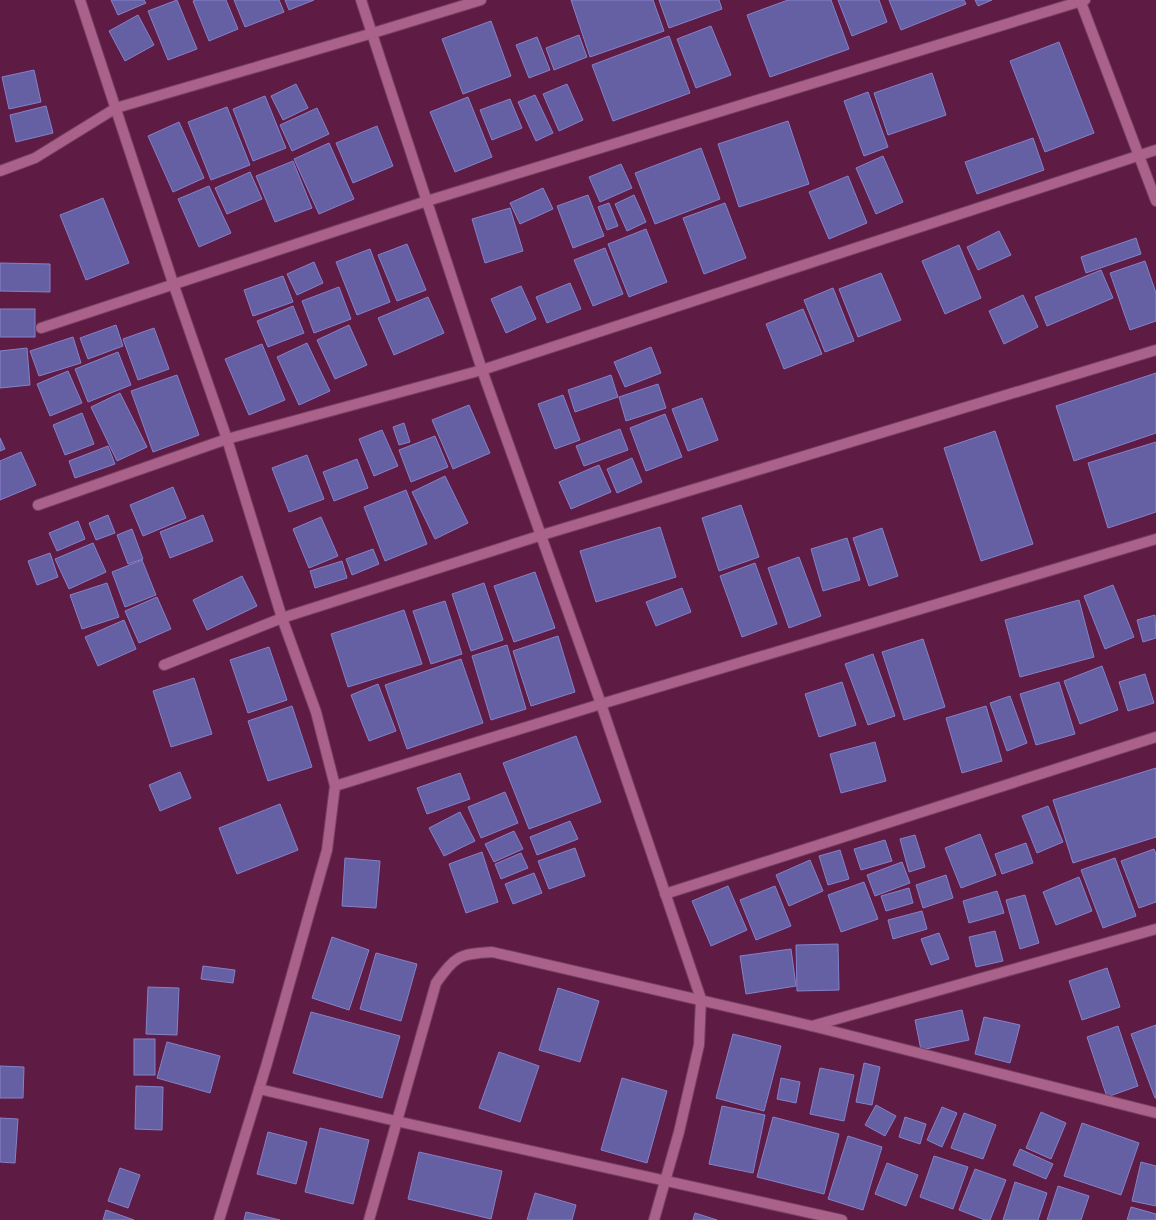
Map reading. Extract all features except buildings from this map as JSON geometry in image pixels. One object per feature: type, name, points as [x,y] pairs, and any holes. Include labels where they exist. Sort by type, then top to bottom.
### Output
[{"type":"street","points":[[80,0],[173,283],[227,439],[282,618],[316,712],[335,786],[327,850],[259,1089],[219,1220]]},
{"type":"street","points":[[361,0],[482,370],[601,704],[701,999],[699,1045],[666,1181],[654,1220]]},
{"type":"street","points":[[0,170],[35,158],[116,108],[373,34],[481,0]]},
{"type":"street","points":[[42,328],[173,283],[427,201],[1082,0],[1156,201]]},
{"type":"street","points":[[38,506],[227,439],[482,370],[1156,150]]},
{"type":"street","points":[[164,665],[282,618],[542,535],[1156,350]]},
{"type":"street","points":[[335,786],[601,704],[1156,539]]},
{"type":"street","points":[[665,894],[1156,737]]},
{"type":"street","points":[[812,1026],[1156,929]]},
{"type":"street","points":[[369,1220],[436,983],[450,964],[465,954],[492,952],[701,999],[1156,1114]]},
{"type":"street","points":[[259,1089],[842,1220]]}]
